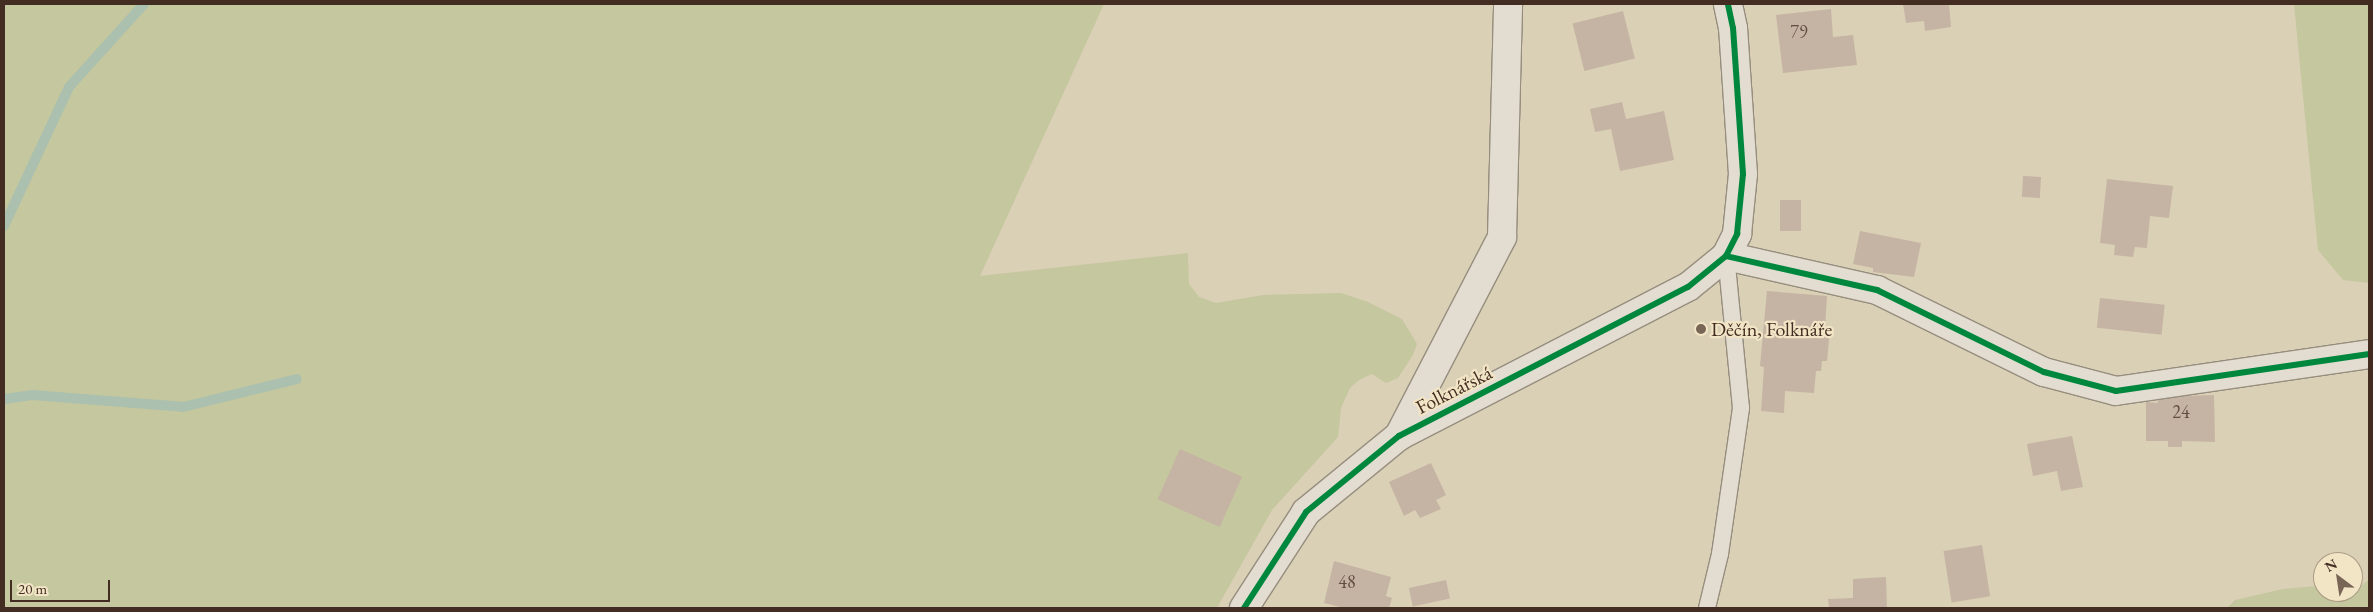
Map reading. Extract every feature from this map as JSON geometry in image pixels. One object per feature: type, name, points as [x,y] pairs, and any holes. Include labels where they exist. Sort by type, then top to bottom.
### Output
[{"type":"street","points":[[1399,436],[1502,237],[1508,4]]},
{"type":"street","points":[[1728,4],[1733,28],[1744,174],[1737,234],[1726,256],[1877,290],[2044,372],[2116,392],[2369,354]]},
{"type":"street","name":"Folknářská","points":[[1244,608],[1306,512],[1399,436],[1688,287],[1726,256]]},
{"type":"lane","points":[[1707,608],[1720,554],[1741,408],[1726,256]]},
{"type":"green space","points":[[4,4],[1104,4],[980,276],[1188,253],[1189,284],[1199,297],[1216,303],[1263,295],[1341,293],[1368,302],[1402,319],[1417,344],[1413,355],[1398,378],[1386,383],[1372,374],[1359,380],[1350,388],[1341,408],[1338,437],[1272,510],[1217,608],[4,608]]},
{"type":"green space","points":[[2294,4],[2369,4],[2369,283],[2343,280],[2318,250]]},
{"type":"green space","points":[[2369,580],[2369,608],[2227,608],[2235,600],[2283,589],[2313,586],[2313,602],[2363,602],[2363,584]]},
{"type":"building","points":[[1903,4],[1949,4],[1951,27],[1925,31],[1924,21],[1906,23]]},
{"type":"building","points":[[1831,9],[1833,37],[1853,35],[1857,65],[1783,73],[1776,15]]},
{"type":"building","points":[[1623,11],[1635,59],[1584,71],[1573,24]]},
{"type":"building","points":[[1622,102],[1626,119],[1664,111],[1674,160],[1620,171],[1611,129],[1595,132],[1590,109]]},
{"type":"building","points":[[2023,176],[2041,177],[2040,198],[2022,197]]},
{"type":"building","points":[[2107,179],[2173,186],[2169,218],[2150,216],[2147,248],[2135,247],[2133,257],[2114,255],[2115,245],[2100,243]]},
{"type":"building","points":[[1780,200],[1801,200],[1801,231],[1780,231]]},
{"type":"building","points":[[1860,231],[1921,243],[1914,277],[1873,272],[1873,268],[1853,264]]},
{"type":"building","points":[[1767,291],[1827,296],[1825,329],[1830,330],[1827,361],[1822,361],[1821,371],[1816,371],[1814,393],[1785,391],[1784,413],[1761,411],[1764,367],[1760,366]]},
{"type":"building","points":[[2100,298],[2165,305],[2162,335],[2097,328]]},
{"type":"building","points":[[2214,395],[2215,442],[2182,441],[2182,447],[2168,447],[2168,441],[2146,441],[2146,402],[2158,403],[2157,397]]},
{"type":"building","points":[[2072,436],[2083,487],[2061,491],[2057,471],[2033,476],[2027,444]]},
{"type":"building","points":[[1180,449],[1242,477],[1220,527],[1158,499]]},
{"type":"building","points":[[1431,463],[1446,495],[1436,500],[1441,509],[1420,518],[1415,510],[1404,516],[1389,482]]},
{"type":"building","points":[[1982,545],[1990,596],[1952,602],[1943,551]]},
{"type":"building","points":[[1334,561],[1391,577],[1386,596],[1392,598],[1389,608],[1344,608],[1324,603]]},
{"type":"building","points":[[1886,577],[1887,608],[1829,608],[1828,599],[1853,598],[1853,579]]},
{"type":"building","points":[[1446,580],[1450,599],[1413,606],[1409,588]]},
{"type":"waterway","points":[[4,226],[69,87],[144,4]]},
{"type":"waterway","points":[[4,399],[32,395],[183,407],[297,379]]},
{"type":"cycle path","points":[[1244,608],[1306,512],[1399,436],[1688,287],[1726,256],[1737,234],[1743,174],[1733,28],[1728,4]]},
{"type":"cycle path","points":[[1726,256],[1877,290],[2044,372],[2116,391],[2369,354]]},
{"type":"place","name":"Děčín, Folknáře","points":[[1701,329]]}]
